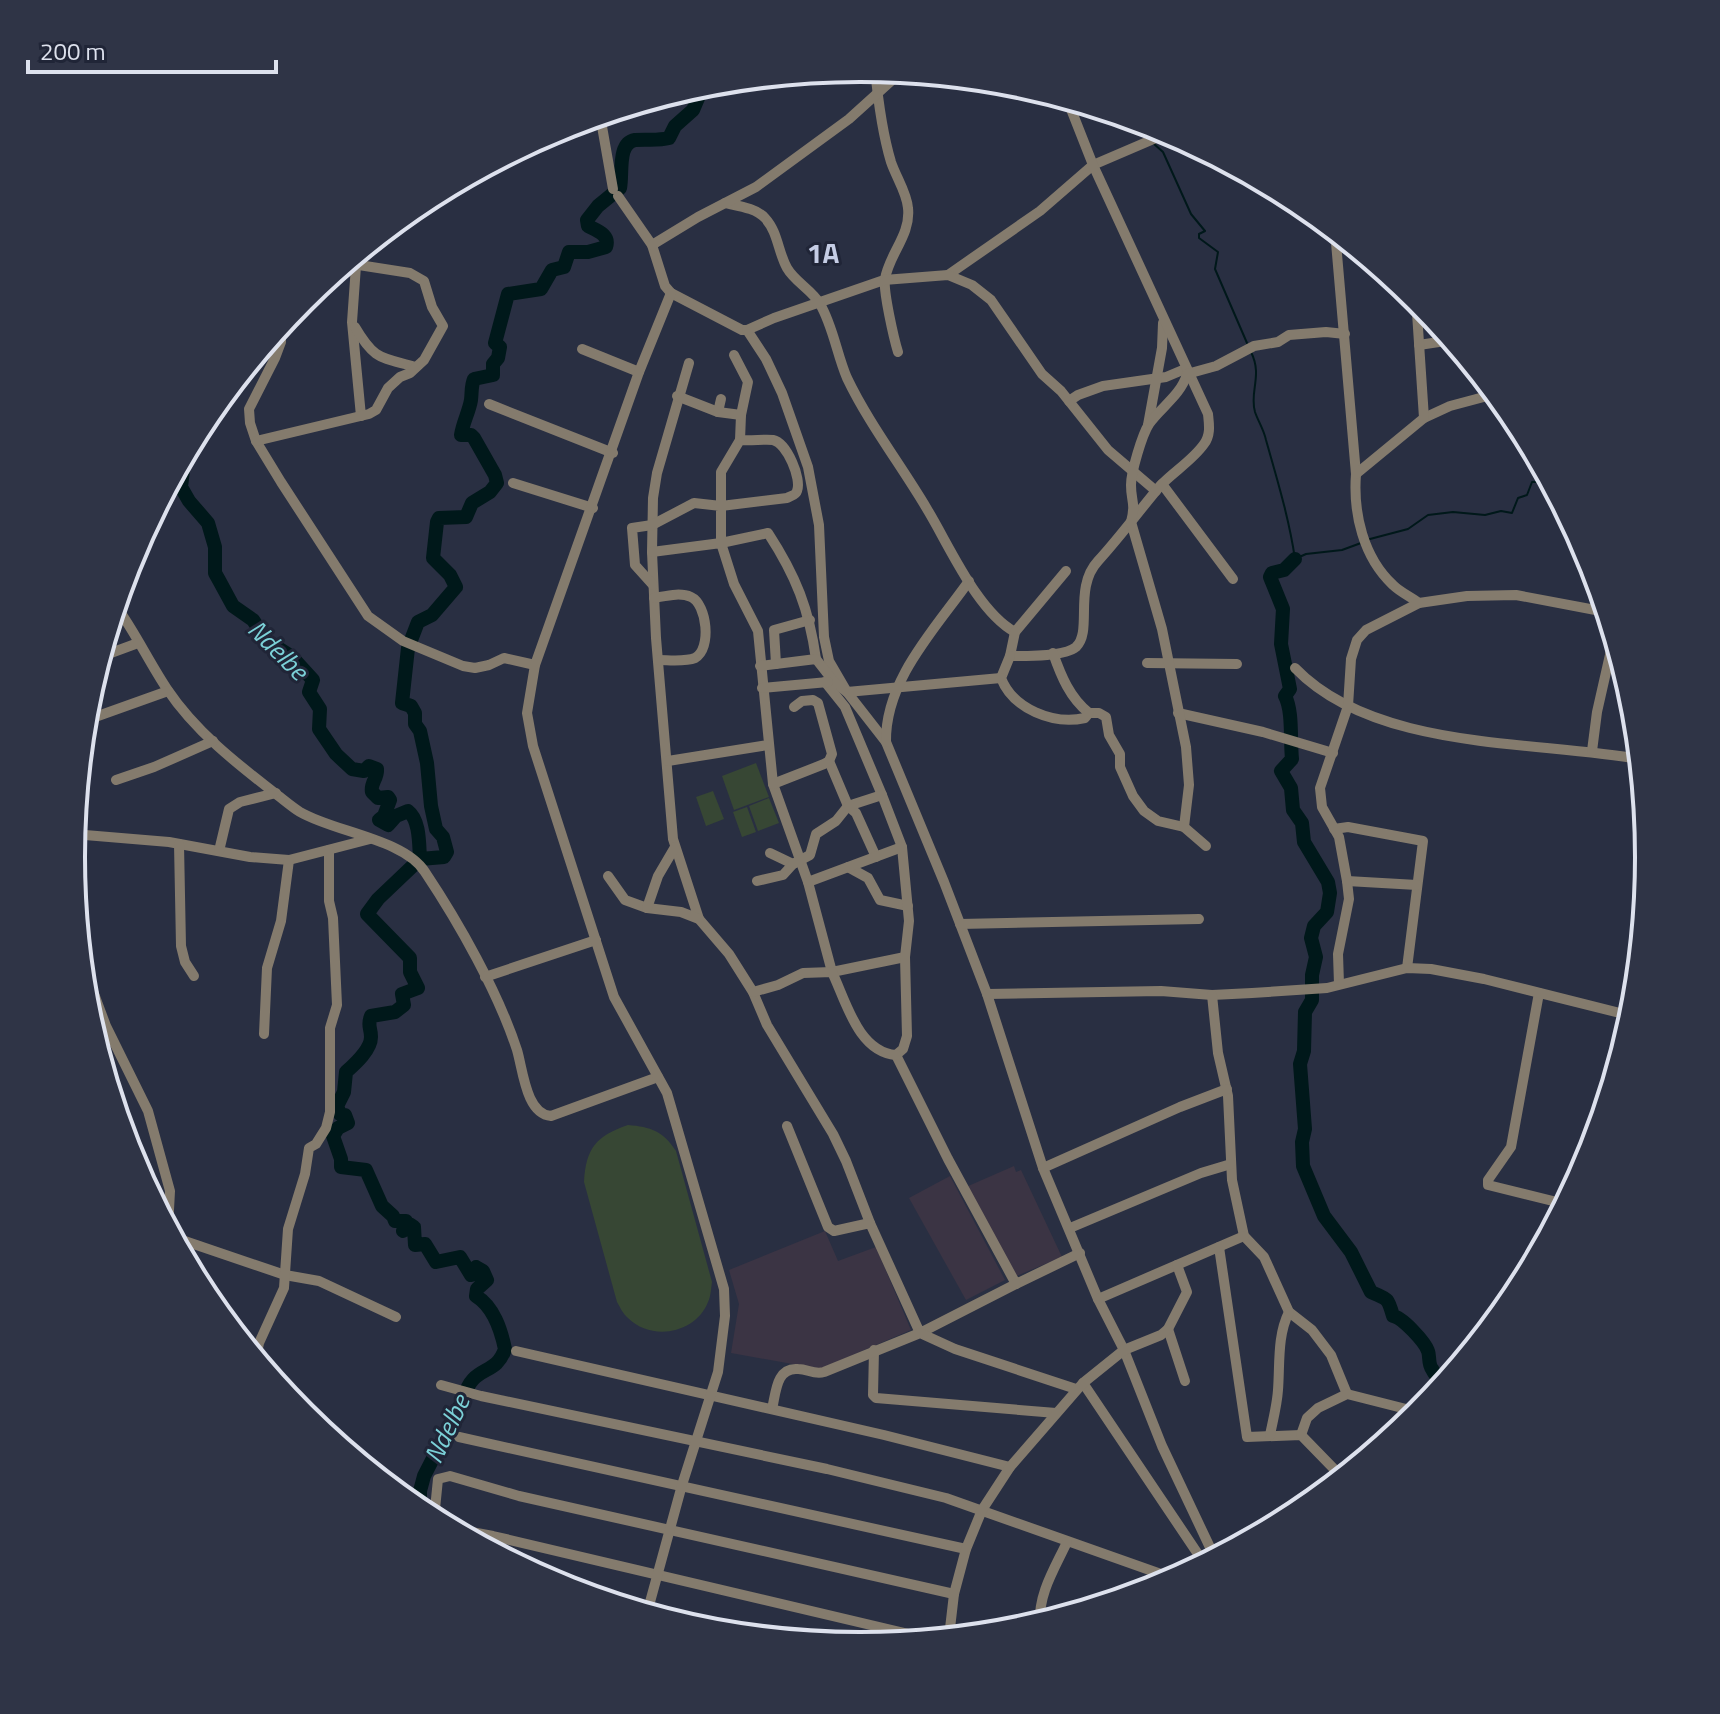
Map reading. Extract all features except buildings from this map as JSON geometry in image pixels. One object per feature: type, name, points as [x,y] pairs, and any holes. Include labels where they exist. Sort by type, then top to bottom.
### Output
[{"type":"street","points":[[876,83],[891,163],[908,205],[904,236],[884,280],[898,352]]},
{"type":"street","points":[[652,245],[756,187],[849,119],[888,83]]},
{"type":"street","points":[[1010,656],[1073,650],[1079,644],[1084,585],[1091,569],[1159,488],[1204,444],[1208,436],[1208,414],[1163,321],[1072,111]]},
{"type":"street","points":[[602,126],[616,192],[652,245],[665,286],[671,293],[747,330],[884,280],[948,275],[972,285],[991,300],[1042,374],[1069,401],[1108,450],[1159,488],[1233,579]]},
{"type":"street","points":[[948,275],[1040,211],[1093,165],[1153,140]]},
{"type":"street","points":[[725,203],[750,209],[765,218],[791,274],[820,303],[847,377],[861,405],[969,581],[993,615],[1015,632]]},
{"type":"street","points":[[1336,246],[1356,474],[1354,498],[1364,542],[1393,585],[1419,603]]},
{"type":"street","points":[[256,441],[376,410],[388,388],[416,367],[436,344],[443,326],[432,307],[424,281],[398,271],[360,265]]},
{"type":"street","points":[[351,272],[352,322],[361,416]]},
{"type":"street","points":[[650,1603],[682,1485],[712,1395],[722,1345],[724,1289],[667,1093],[614,997],[533,746],[527,713],[535,665],[613,453],[639,372],[671,293]]},
{"type":"street","points":[[1417,319],[1424,418]]},
{"type":"street","points":[[1163,321],[1162,348],[1148,425],[1131,487],[1136,506],[1131,522],[1162,629],[1186,747],[1189,785],[1184,827]]},
{"type":"street","points":[[352,322],[372,353],[416,367]]},
{"type":"street","points":[[747,330],[766,359],[782,393],[808,467],[822,549],[824,637],[829,661],[847,692],[886,742],[987,994],[1043,1168],[1098,1299],[1124,1350],[1162,1446],[1210,1548]]},
{"type":"street","points":[[1069,401],[1103,386],[1216,366],[1250,348],[1278,342],[1289,335],[1345,334]]},
{"type":"street","points":[[281,342],[249,409],[250,423],[256,441],[368,616],[403,641],[475,668],[504,658],[535,665]]},
{"type":"street","points":[[1419,345],[1439,342]]},
{"type":"street","points":[[582,349],[639,372]]},
{"type":"street","points":[[652,552],[721,543],[768,533],[793,574],[810,620],[816,659],[845,707],[902,847],[909,921],[905,957],[907,1036],[903,1049],[896,1055],[885,1054],[872,1045],[858,1028],[832,972],[808,882],[797,863],[773,784],[758,631],[734,584],[721,543],[721,472],[740,440],[741,415],[748,382],[734,355]]},
{"type":"street","points":[[689,363],[657,473],[652,552],[658,660],[675,847],[699,919],[729,954],[753,992],[767,1025],[840,1148],[920,1333],[955,1349],[1079,1386],[1194,1556]]},
{"type":"street","points":[[1148,425],[1185,384],[1186,372]]},
{"type":"street","points":[[677,396],[718,412],[741,415]]},
{"type":"street","points":[[1356,474],[1424,418],[1450,406],[1484,397]]},
{"type":"street","points":[[718,412],[721,399]]},
{"type":"street","points":[[489,404],[613,453]]},
{"type":"street","points":[[653,585],[635,565],[632,528],[652,525],[694,503],[721,506],[787,498],[796,494],[798,488],[793,465],[785,447],[774,440],[740,440]]},
{"type":"street","points":[[513,483],[593,508]]},
{"type":"street","points":[[1066,571],[1015,632],[1001,678],[1005,688],[1017,700],[1046,716],[1068,720],[1085,718],[1089,713]]},
{"type":"street","points":[[886,742],[886,722],[896,688],[969,581]]},
{"type":"street","points":[[654,598],[683,595],[693,598],[699,602],[705,628],[705,643],[700,655],[692,660],[658,660]]},
{"type":"street","points":[[1339,984],[1338,954],[1349,899],[1343,853],[1322,807],[1320,788],[1348,706],[1351,659],[1357,640],[1366,630],[1419,603],[1467,596],[1516,595],[1595,610]]},
{"type":"street","points":[[123,618],[168,691],[239,765],[300,812],[372,839],[409,856],[423,867],[485,977],[515,1047],[532,1102],[543,1115],[551,1116],[658,1077]]},
{"type":"street","points":[[776,664],[774,630],[810,620]]},
{"type":"street","points":[[112,653],[138,643]]},
{"type":"street","points":[[1053,653],[1067,688],[1089,713],[1106,717],[1109,735],[1120,754],[1120,767],[1133,796],[1144,811],[1158,821],[1184,827],[1206,846]]},
{"type":"street","points":[[1592,751],[1609,658]]},
{"type":"street","points":[[760,666],[816,659]]},
{"type":"street","points":[[1147,663],[1237,664]]},
{"type":"street","points":[[1295,668],[1317,690],[1348,706],[1398,724],[1503,745],[1592,751],[1628,757]]},
{"type":"street","points":[[762,688],[829,682],[847,692],[1001,678]]},
{"type":"street","points":[[98,716],[168,691]]},
{"type":"street","points":[[773,784],[829,761],[832,754],[818,703],[802,701],[794,707]]},
{"type":"street","points":[[1178,713],[1333,753]]},
{"type":"street","points":[[116,780],[213,741]]},
{"type":"street","points":[[668,761],[768,745]]},
{"type":"street","points":[[829,761],[848,806],[856,813],[876,857]]},
{"type":"street","points":[[219,851],[229,809],[240,802],[276,793]]},
{"type":"street","points":[[757,881],[783,875],[810,855],[816,834],[836,821],[848,806],[882,795]]},
{"type":"street","points":[[1334,829],[1359,829],[1423,841],[1425,844],[1407,968]]},
{"type":"street","points":[[86,835],[179,844],[289,860],[372,839]]},
{"type":"street","points":[[179,844],[181,946],[185,962],[194,976]]},
{"type":"street","points":[[647,908],[658,876],[675,847]]},
{"type":"street","points":[[808,882],[902,847]]},
{"type":"street","points":[[259,1345],[280,1302],[288,1229],[305,1174],[308,1151],[326,1128],[330,1112],[330,1028],[337,1005],[333,918],[329,901],[329,850]]},
{"type":"street","points":[[770,853],[797,863]]},
{"type":"street","points":[[264,1034],[267,968],[281,921],[289,860]]},
{"type":"street","points":[[848,867],[868,878],[880,900],[908,906]]},
{"type":"street","points":[[608,876],[625,900],[699,919]]},
{"type":"street","points":[[1347,881],[1417,885]]},
{"type":"street","points":[[960,924],[1199,919]]},
{"type":"street","points":[[485,977],[596,940]]},
{"type":"street","points":[[753,992],[803,973],[832,972],[905,957]]},
{"type":"street","points":[[987,994],[1161,991],[1212,995],[1299,990],[1327,988],[1407,968],[1444,971],[1619,1013]]},
{"type":"street","points":[[1539,993],[1511,1147],[1488,1180],[1488,1185],[1554,1201]]},
{"type":"street","points":[[1212,995],[1218,1053],[1227,1089],[1235,1201],[1244,1236],[1264,1257],[1289,1312],[1312,1330],[1326,1347],[1347,1394]]},
{"type":"street","points":[[101,1013],[128,1076],[148,1111],[168,1181],[168,1206]]},
{"type":"street","points":[[896,1055],[1016,1284]]},
{"type":"street","points":[[1043,1168],[1227,1089]]},
{"type":"street","points":[[787,1126],[828,1227],[834,1231],[870,1223]]},
{"type":"street","points":[[1070,1228],[1201,1173],[1231,1164]]},
{"type":"street","points":[[1098,1299],[1244,1236]]},
{"type":"street","points":[[188,1242],[285,1275],[319,1281],[396,1317]]},
{"type":"street","points":[[1219,1247],[1247,1437],[1301,1435],[1335,1470]]},
{"type":"street","points":[[772,1409],[781,1375],[786,1371],[798,1369],[817,1374],[920,1333],[1080,1253]]},
{"type":"street","points":[[950,1626],[954,1594],[966,1549],[982,1510],[1010,1467],[1079,1386],[1124,1350],[1168,1329],[1187,1292],[1177,1265]]},
{"type":"street","points":[[1270,1435],[1277,1395],[1279,1351],[1289,1312]]},
{"type":"street","points":[[1168,1329],[1185,1381]]},
{"type":"street","points":[[874,1350],[873,1395],[876,1398],[1056,1413]]},
{"type":"street","points":[[516,1351],[1010,1467]]},
{"type":"street","points":[[441,1385],[946,1498],[1157,1573]]},
{"type":"street","points":[[1301,1435],[1307,1418],[1318,1408],[1347,1394],[1404,1409]]},
{"type":"street","points":[[459,1437],[966,1549]]},
{"type":"street","points":[[435,1505],[438,1479],[450,1476],[519,1496],[954,1594]]},
{"type":"street","points":[[488,1537],[894,1631]]},
{"type":"street","points":[[1039,1611],[1045,1588],[1067,1542]]},
{"type":"shaded area","points":[[1014,1166],[1016,1172],[1021,1170],[1062,1257],[1014,1277],[966,1187]]},
{"type":"shaded area","points":[[950,1176],[1005,1280],[966,1300],[909,1198]]},
{"type":"shaded area","points":[[825,1231],[838,1261],[876,1247],[911,1330],[820,1369],[731,1353],[739,1304],[729,1270]]},
{"type":"green space","points":[[756,763],[769,797],[734,810],[722,776]]},
{"type":"green space","points":[[713,791],[724,819],[706,826],[696,797]]},
{"type":"green space","points":[[769,798],[779,823],[758,831],[749,806]]},
{"type":"green space","points":[[747,807],[756,832],[742,837],[733,812]]},
{"type":"green space","points":[[628,1125],[656,1131],[676,1151],[712,1282],[709,1300],[702,1313],[684,1327],[672,1331],[649,1330],[638,1325],[626,1316],[617,1302],[584,1182],[587,1160],[595,1145],[608,1134]]},
{"type":"waterway","points":[[420,859],[444,857],[447,852],[443,837],[436,829],[427,763],[420,731],[415,724],[415,713],[411,706],[402,703],[408,648],[418,622],[432,615],[456,587],[450,575],[433,558],[439,518],[466,517],[472,503],[490,492],[497,483],[474,438],[461,435],[474,379],[493,375],[493,364],[500,347],[495,343],[508,294],[541,289],[552,270],[564,267],[569,252],[588,252],[606,247],[605,236],[588,226],[587,220],[620,188],[625,147],[635,140],[669,138],[675,126],[693,110],[697,100]]},
{"type":"waterway","points":[[1154,144],[1163,152],[1191,214],[1205,231],[1199,234],[1199,238],[1218,252],[1215,269],[1247,343]]},
{"type":"waterway","points":[[1251,352],[1256,369],[1255,412],[1265,436],[1295,559],[1361,543]]},
{"type":"waterway","points":[[1370,539],[1408,529],[1428,515],[1453,512],[1485,515],[1501,511],[1512,513],[1518,498],[1527,495],[1532,482],[1538,482]]},
{"type":"waterway","name":"Ndelbe","points":[[181,483],[189,501],[208,523],[215,547],[215,573],[233,606],[253,620],[267,641],[292,657],[313,680],[309,692],[320,709],[319,729],[336,754],[352,769],[364,771],[369,766],[377,769],[372,792],[378,798],[388,797],[390,800],[384,816],[379,820],[388,825],[396,816],[408,811],[417,826],[420,859],[378,899],[367,914],[410,958],[410,972],[418,988],[402,994],[404,1005],[395,1012],[371,1016],[370,1042],[362,1056],[346,1072],[344,1092],[337,1106],[348,1123],[338,1128],[333,1136],[341,1167],[366,1170],[382,1206],[395,1221],[406,1221],[403,1231],[411,1225],[414,1227],[415,1245],[425,1244],[436,1262],[460,1257],[471,1275],[475,1274],[476,1267],[483,1271],[487,1280],[477,1289],[476,1296],[492,1313],[505,1349],[496,1364],[478,1375],[468,1387],[424,1476],[420,1495]]},
{"type":"waterway","points":[[1295,559],[1284,570],[1272,573],[1270,577],[1283,609],[1281,644],[1290,689],[1285,696],[1290,718],[1292,759],[1281,771],[1291,788],[1293,810],[1302,823],[1304,842],[1328,882],[1330,893],[1327,912],[1314,926],[1311,938],[1316,957],[1312,1000],[1305,1012],[1304,1051],[1300,1064],[1305,1129],[1303,1166],[1324,1216],[1351,1252],[1371,1292],[1386,1300],[1393,1316],[1423,1342],[1436,1375]]},
{"type":"district","name":"1A","points":[[823,253]]}]
